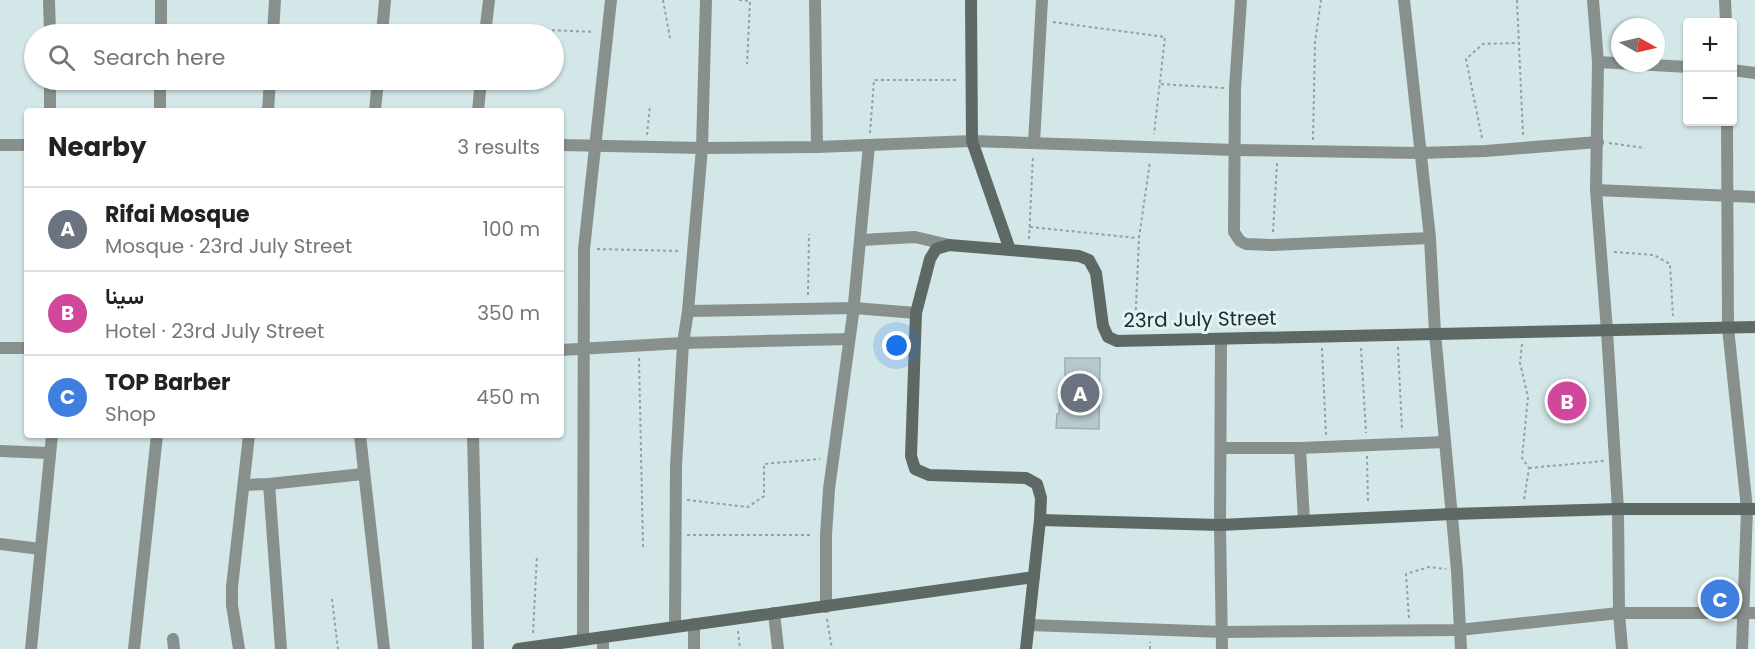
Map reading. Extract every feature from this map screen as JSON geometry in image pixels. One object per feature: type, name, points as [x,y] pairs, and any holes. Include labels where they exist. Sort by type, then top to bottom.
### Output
[{"type":"street","points":[[50,0],[50,24]]},
{"type":"street","points":[[161,0],[161,24]]},
{"type":"street","points":[[274,24],[276,0]]},
{"type":"street","points":[[383,24],[385,0]]},
{"type":"street","points":[[486,24],[489,0]]},
{"type":"street","points":[[582,640],[584,249],[611,0]]},
{"type":"street","points":[[675,627],[676,499],[683,343],[688,311],[702,148],[706,0]]},
{"type":"street","points":[[815,0],[817,147]]},
{"type":"street","points":[[971,0],[972,141],[1010,250]]},
{"type":"street","points":[[1034,143],[1042,0]]},
{"type":"street","points":[[1241,0],[1235,88],[1234,231],[1240,241],[1246,244],[1272,245],[1430,238]]},
{"type":"street","points":[[1404,0],[1430,238],[1435,333],[1457,571],[1461,649]]},
{"type":"street","points":[[1593,0],[1598,62],[1596,190],[1618,509],[1618,613],[1622,649]]},
{"type":"street","points":[[1725,0],[1726,18]]},
{"type":"street","points":[[1598,62],[1683,67]]},
{"type":"street","points":[[1737,71],[1755,73]]},
{"type":"street","points":[[50,90],[50,108]]},
{"type":"street","points":[[160,90],[160,108]]},
{"type":"street","points":[[268,108],[269,90]]},
{"type":"street","points":[[375,108],[377,90]]},
{"type":"street","points":[[478,108],[480,90]]},
{"type":"street","points":[[1727,126],[1728,328],[1751,509],[1750,613],[1742,649]]},
{"type":"street","points":[[564,145],[702,148],[817,147],[972,141],[1152,148],[1420,153],[1485,151],[1598,142]]},
{"type":"street","points":[[0,145],[24,145]]},
{"type":"street","points":[[826,607],[826,535],[832,458],[854,308],[869,145]]},
{"type":"street","points":[[1596,190],[1755,196]]},
{"type":"street","points":[[861,240],[915,237],[949,246]]},
{"type":"street","points":[[949,246],[936,249],[930,259],[916,313],[910,456],[915,469],[928,475],[1026,478],[1037,484],[1041,498],[1040,520],[1026,649]]},
{"type":"street","name":"23rd July Street","points":[[949,246],[1079,256],[1089,260],[1096,273],[1103,326],[1108,337],[1117,341],[1755,327]]},
{"type":"street","points":[[688,311],[854,308],[916,313]]},
{"type":"street","points":[[564,350],[683,343],[849,339]]},
{"type":"street","points":[[1221,339],[1222,649]]},
{"type":"street","points":[[0,348],[24,348]]},
{"type":"street","points":[[31,649],[52,438]]},
{"type":"street","points":[[134,649],[158,438]]},
{"type":"street","points":[[239,649],[232,605],[233,565],[249,438]]},
{"type":"street","points":[[360,438],[384,649]]},
{"type":"street","points":[[473,438],[478,649]]},
{"type":"street","points":[[1221,448],[1300,448],[1445,442]]},
{"type":"street","points":[[1300,448],[1304,520]]},
{"type":"street","points":[[0,451],[50,453]]},
{"type":"street","points":[[244,485],[363,474]]},
{"type":"street","points":[[269,484],[281,649]]},
{"type":"street","points":[[1040,520],[1220,525],[1452,514],[1618,509],[1751,509]]},
{"type":"street","points":[[0,544],[40,549]]},
{"type":"street","points":[[518,649],[582,640],[603,643],[694,624],[1034,577]]},
{"type":"street","points":[[774,613],[778,649]]},
{"type":"street","points":[[1029,625],[1222,632],[1460,630],[1618,613],[1750,613]]},
{"type":"street","points":[[694,624],[694,649]]},
{"type":"path","points":[[663,0],[670,38]]},
{"type":"path","points":[[739,0],[750,1],[747,64]]},
{"type":"path","points":[[1313,152],[1315,42],[1321,0]]},
{"type":"path","points":[[1517,0],[1523,147]]},
{"type":"path","points":[[1041,20],[1165,37],[1161,84],[1138,238],[1135,342]]},
{"type":"path","points":[[564,32],[609,32]]},
{"type":"path","points":[[1485,151],[1466,59],[1483,44],[1518,44]]},
{"type":"path","points":[[869,145],[874,80],[970,80]]},
{"type":"path","points":[[1161,84],[1235,88]]},
{"type":"path","points":[[645,147],[651,105]]},
{"type":"path","points":[[1598,142],[1645,148]]},
{"type":"path","points":[[1028,251],[1034,143]]},
{"type":"path","points":[[1272,245],[1277,151]]},
{"type":"path","points":[[1030,227],[1138,238]]},
{"type":"path","points":[[807,308],[809,234]]},
{"type":"path","points":[[584,249],[693,252]]},
{"type":"path","points":[[1600,251],[1654,255],[1671,264],[1673,328]]},
{"type":"path","points":[[1522,333],[1520,363],[1528,397],[1522,458],[1529,468],[1522,512]]},
{"type":"path","points":[[1397,335],[1402,443]]},
{"type":"path","points":[[1321,337],[1326,447]]},
{"type":"path","points":[[1360,337],[1369,517]]},
{"type":"path","points":[[639,346],[643,547]]},
{"type":"path","points":[[676,499],[748,507],[764,496],[764,464],[832,458]]},
{"type":"path","points":[[1529,468],[1615,461]]},
{"type":"path","points":[[675,535],[826,535]]},
{"type":"path","points":[[533,647],[537,555]]},
{"type":"path","points":[[1410,630],[1406,574],[1429,567],[1457,571]]},
{"type":"path","points":[[332,599],[338,649]]},
{"type":"path","points":[[826,607],[831,649]]},
{"type":"path","points":[[737,618],[740,649]]},
{"type":"building","points":[[1065,358],[1100,358],[1099,429],[1056,428],[1060,386],[1065,386]]},
{"type":"place","name":"Rifai Mosque","points":[[1080,393]]},
{"type":"place","name":"سينا","points":[[1567,401]]},
{"type":"place","name":"TOP Barber","points":[[1720,599]]}]
